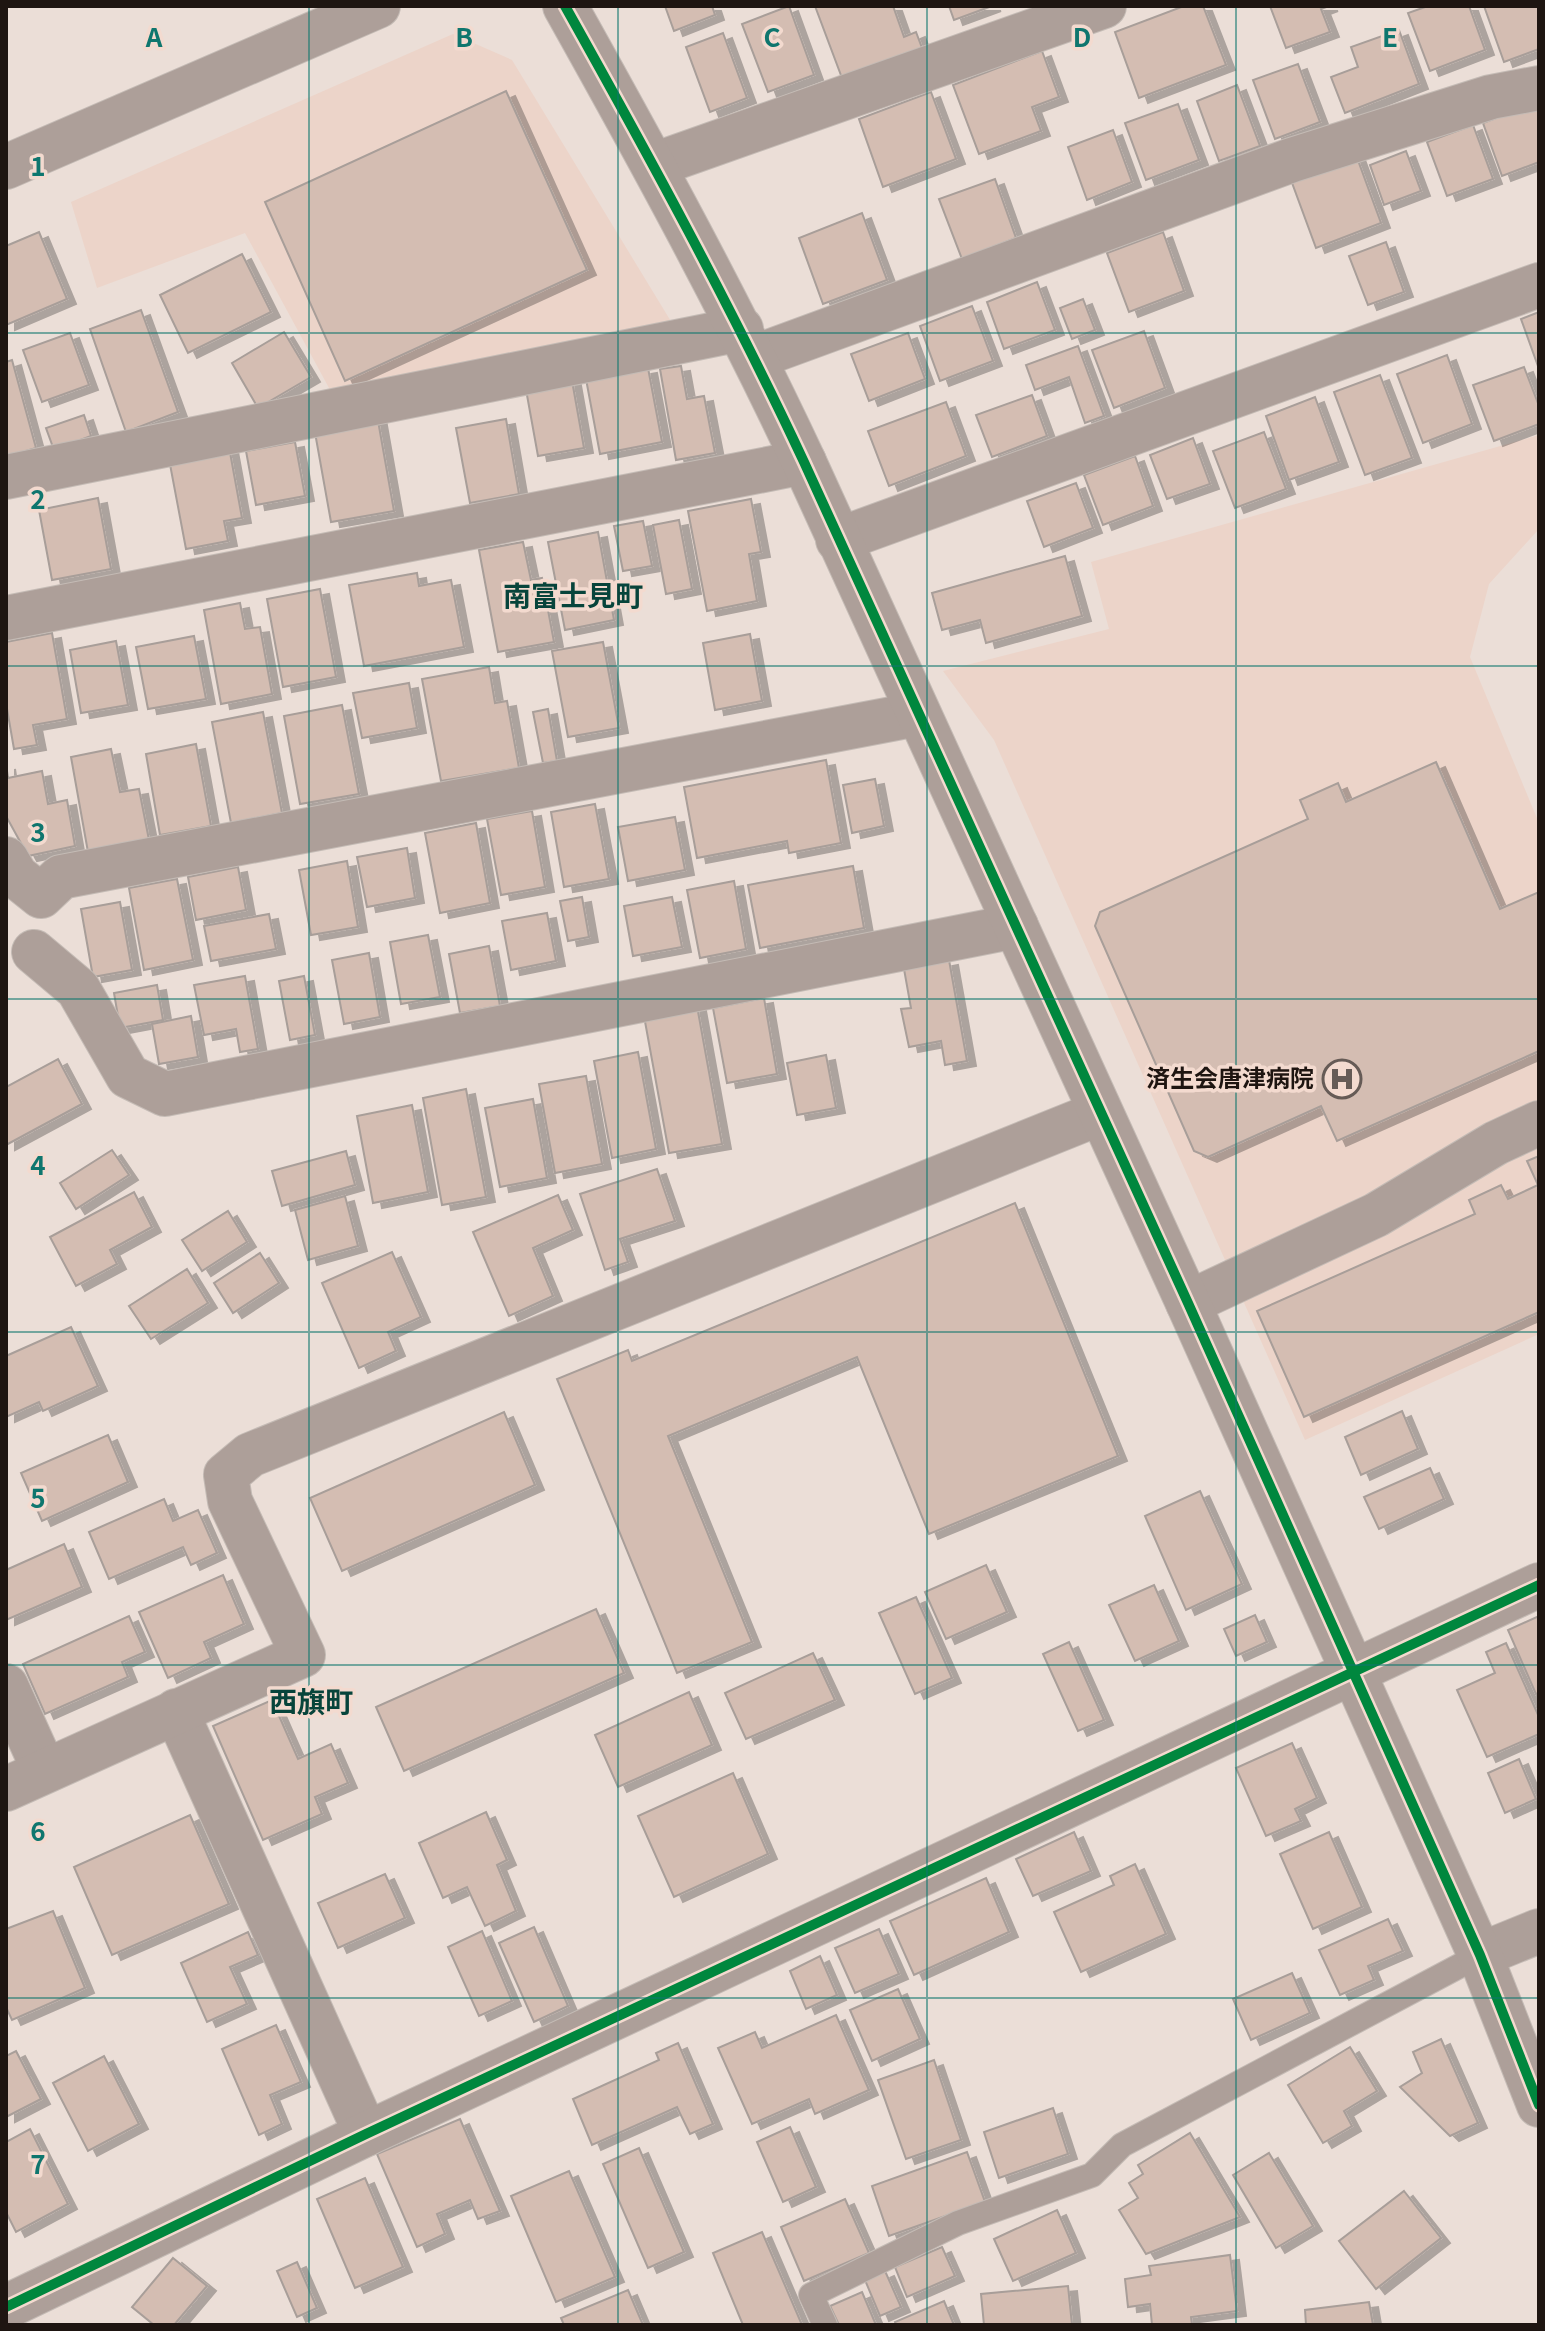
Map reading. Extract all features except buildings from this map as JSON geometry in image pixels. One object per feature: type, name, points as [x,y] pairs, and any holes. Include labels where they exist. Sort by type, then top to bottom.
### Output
[{"type":"street","points":[[6,167],[378,6]]},
{"type":"street","points":[[565,6],[748,343],[804,462],[1188,1303],[1480,1955],[1539,2105]]},
{"type":"street","points":[[654,165],[1104,6]]},
{"type":"street","points":[[6,477],[748,343],[1292,160],[1491,97],[1539,88]]},
{"type":"street","points":[[838,540],[1539,285]]},
{"type":"street","points":[[6,618],[804,462]]},
{"type":"street","points":[[918,714],[61,877],[41,896],[20,958],[78,989],[128,1076],[165,1094],[1016,926]]},
{"type":"street","points":[[6,859],[16,876],[41,896]]},
{"type":"street","points":[[6,1686],[25,1780],[303,1655],[230,1501],[226,1475],[250,1455],[1100,1113]]},
{"type":"street","points":[[1188,1303],[1376,1215],[1496,1143],[1539,1123]]},
{"type":"street","points":[[6,2307],[366,2134],[1539,1585]]},
{"type":"street","points":[[176,1711],[366,2134]]},
{"type":"street","points":[[1480,1955],[1539,1931]]},
{"type":"lane","points":[[825,2325],[811,2295],[958,2223],[1092,2175],[1122,2145],[1480,1955]]},
{"type":"shaded area","points":[[453,34],[512,60],[675,328],[335,399],[245,233],[97,288],[71,202]]},
{"type":"shaded area","name":"済生会唐津病院","points":[[1539,435],[1539,529],[1489,584],[1470,657],[1539,823],[1539,1334],[1305,1440],[994,740],[943,671],[1109,629],[1091,562]]},
{"type":"cycle path","points":[[565,6],[689,232],[804,462],[1188,1303],[1480,1955],[1539,2105]]},
{"type":"cycle path","points":[[6,2307],[366,2134],[1539,1585]]},
{"type":"place","name":"済生会唐津病院","points":[[1342,1079]]},
{"type":"district","name":"南富士見町","points":[[573,596]]},
{"type":"district","name":"西旗町","points":[[311,1702]]}]
